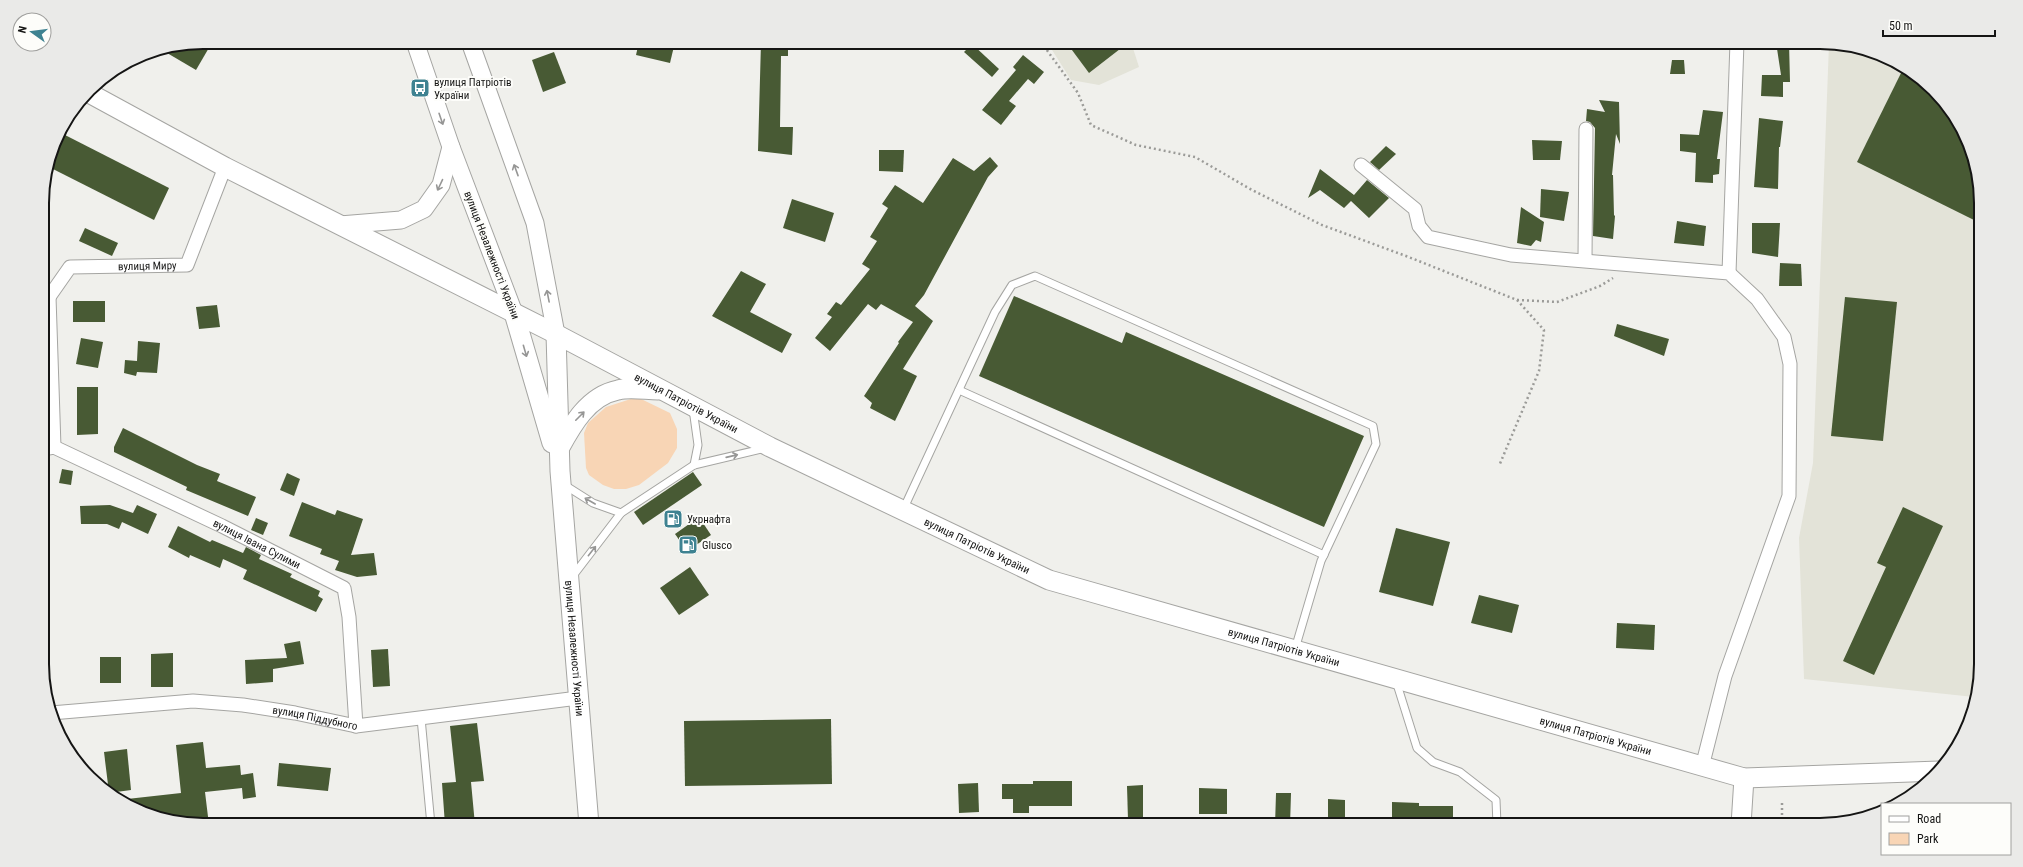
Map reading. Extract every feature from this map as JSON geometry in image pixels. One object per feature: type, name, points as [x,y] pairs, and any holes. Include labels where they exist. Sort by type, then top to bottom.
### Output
[{"type":"main road","name":"вулиця Патріотів України","points":[[93,95],[225,168],[556,334],[770,447],[1049,580],[1744,778],[1931,771]]},
{"type":"main road","name":"вулиця Незалежності України","points":[[514,313],[560,477]]},
{"type":"main road","name":"вулиця Незалежності України","points":[[556,334],[560,477],[588,818]]},
{"type":"main road","points":[[559,449],[575,420],[598,398],[618,390],[662,390]]},
{"type":"main road","points":[[1741,818],[1744,778]]},
{"type":"street","name":"вулиця Незалежності України","points":[[417,49],[451,147],[514,313]]},
{"type":"street","name":"вулиця Незалежності України","points":[[473,49],[535,223],[556,334]]},
{"type":"street","points":[[1729,273],[1737,49]]},
{"type":"street","points":[[1584,260],[1586,129]]},
{"type":"street","points":[[340,225],[401,220],[424,209],[441,185],[451,147]]},
{"type":"street","points":[[1362,166],[1415,209],[1420,226],[1428,237],[1511,255],[1636,264],[1729,273],[1757,299],[1784,337],[1790,364],[1789,496],[1725,676],[1702,767]]},
{"type":"street","name":"вулиця Миру","points":[[49,292],[70,267],[187,265],[225,168]]},
{"type":"street","name":"вулиця Івана Сулими","points":[[49,448],[222,526],[344,588],[350,617],[356,726]]},
{"type":"street","name":"вулиця Піддубного","points":[[57,713],[193,701],[250,706],[356,726],[578,698]]},
{"type":"lane","points":[[903,510],[995,312],[1012,285],[1035,276],[1373,426],[1376,444],[1324,555],[1295,650]]},
{"type":"lane","points":[[959,390],[1324,555]]},
{"type":"lane","points":[[693,407],[698,445],[694,465]]},
{"type":"lane","points":[[568,582],[622,513],[694,465],[770,447]]},
{"type":"lane","points":[[560,477],[593,504],[622,513]]},
{"type":"lane","points":[[1395,679],[1417,748],[1433,762],[1460,772],[1496,800],[1497,818]]},
{"type":"lane","points":[[421,718],[430,818]]},
{"type":"path","points":[[1046,49],[1078,93],[1091,125],[1136,145],[1195,157],[1252,190],[1322,225],[1406,256],[1517,300],[1557,302],[1600,286],[1636,264]]},
{"type":"path","points":[[1499,466],[1539,371],[1544,330],[1517,300]]},
{"type":"path","points":[[1782,803],[1782,818]]},
{"type":"shaded area","points":[[1051,49],[1133,49],[1139,67],[1099,85],[1071,80]]},
{"type":"shaded area","points":[[1830,49],[1870,57],[1906,75],[1922,87],[1929,94],[1969,163],[1974,193],[1974,674],[1970,697],[1804,679],[1799,538],[1813,463]]},
{"type":"green space","points":[[637,397],[670,413],[677,429],[677,448],[668,463],[639,485],[626,489],[614,489],[603,485],[589,475],[586,468],[584,433],[588,423],[606,407]]},
{"type":"building","points":[[208,49],[196,70],[167,53],[183,50]]},
{"type":"building","points":[[637,49],[673,49],[670,63],[636,55]]},
{"type":"building","points":[[761,49],[788,49],[788,56],[781,56],[780,127],[793,127],[792,155],[758,151]]},
{"type":"building","points":[[967,49],[977,49],[999,69],[992,77],[964,52]]},
{"type":"building","points":[[1071,49],[1120,49],[1089,73]]},
{"type":"building","points":[[1777,49],[1789,49],[1790,82],[1783,82],[1783,97],[1761,96],[1762,75],[1781,75]]},
{"type":"building","points":[[554,52],[566,83],[543,92],[532,60]]},
{"type":"building","points":[[1023,55],[1044,72],[1034,84],[1028,79],[1009,101],[1016,106],[1001,125],[982,110],[1016,70],[1013,67]]},
{"type":"building","points":[[1672,60],[1684,60],[1685,74],[1670,74]]},
{"type":"building","points":[[1901,72],[1922,87],[1936,101],[1948,117],[1958,135],[1966,153],[1973,183],[1974,220],[1857,162]]},
{"type":"building","points":[[1599,100],[1619,102],[1620,144],[1616,134],[1612,175],[1615,216],[1613,239],[1593,236],[1595,128],[1590,122],[1586,121],[1587,109],[1605,112]]},
{"type":"building","points":[[1703,110],[1723,112],[1717,159],[1720,159],[1719,174],[1713,175],[1713,183],[1695,182],[1696,153],[1680,151],[1680,134],[1699,135]]},
{"type":"building","points":[[1759,118],[1783,121],[1779,147],[1778,189],[1754,187]]},
{"type":"building","points":[[65,135],[169,188],[154,220],[53,169],[57,153]]},
{"type":"building","points":[[1532,140],[1562,141],[1560,160],[1533,160]]},
{"type":"building","points":[[1386,146],[1396,154],[1379,170],[1370,162]]},
{"type":"building","points":[[879,150],[904,150],[903,172],[879,171]]},
{"type":"building","points":[[990,157],[998,166],[988,177],[924,295],[915,306],[933,321],[903,369],[917,376],[895,421],[870,408],[872,403],[864,396],[899,343],[898,342],[913,322],[881,304],[876,310],[868,304],[830,351],[815,338],[832,317],[827,314],[836,302],[841,305],[870,269],[862,264],[877,241],[870,237],[888,208],[882,204],[895,185],[923,203],[953,158],[974,171]]},
{"type":"building","points":[[1320,169],[1354,195],[1367,180],[1389,198],[1369,218],[1351,201],[1344,208],[1320,190],[1308,198]]},
{"type":"building","points":[[1541,189],[1569,192],[1564,221],[1540,217]]},
{"type":"building","points":[[792,199],[834,213],[825,242],[783,228]]},
{"type":"building","points":[[1521,207],[1544,222],[1541,242],[1536,240],[1531,246],[1517,243]]},
{"type":"building","points":[[1677,221],[1706,226],[1704,246],[1674,243]]},
{"type":"building","points":[[1752,223],[1780,223],[1778,257],[1752,253]]},
{"type":"building","points":[[85,228],[118,243],[112,256],[79,241]]},
{"type":"building","points":[[1780,263],[1801,264],[1802,286],[1779,286]]},
{"type":"building","points":[[741,271],[766,284],[750,312],[792,334],[782,353],[712,316]]},
{"type":"building","points":[[1014,296],[1122,343],[1126,332],[1364,436],[1324,527],[979,376]]},
{"type":"building","points":[[1845,297],[1897,302],[1883,441],[1831,436]]},
{"type":"building","points":[[73,301],[105,301],[105,322],[73,322]]},
{"type":"building","points":[[217,305],[220,327],[199,329],[196,307]]},
{"type":"building","points":[[1617,324],[1669,339],[1664,356],[1614,336]]},
{"type":"building","points":[[81,338],[103,342],[98,368],[76,364]]},
{"type":"building","points":[[138,341],[160,343],[157,373],[137,372],[136,376],[124,373],[125,360],[137,361]]},
{"type":"building","points":[[77,387],[98,387],[98,434],[77,435]]},
{"type":"building","points":[[123,428],[197,465],[220,474],[217,481],[256,497],[248,516],[186,490],[187,487],[114,452],[114,447]]},
{"type":"building","points":[[62,469],[73,471],[71,485],[59,483]]},
{"type":"building","points":[[693,472],[702,485],[643,525],[634,512]]},
{"type":"building","points":[[287,473],[300,479],[294,496],[280,490]]},
{"type":"building","points":[[302,502],[335,515],[337,510],[363,519],[351,555],[374,553],[377,575],[357,577],[335,570],[339,561],[320,554],[322,549],[289,536]]},
{"type":"building","points":[[110,505],[133,513],[137,505],[157,514],[148,534],[122,522],[119,529],[107,524],[81,524],[80,506]]},
{"type":"building","points":[[1903,507],[1943,526],[1874,675],[1843,661],[1886,567],[1877,563]]},
{"type":"building","points":[[699,517],[711,535],[687,551],[675,534]]},
{"type":"building","points":[[256,518],[268,523],[263,535],[251,530]]},
{"type":"building","points":[[178,526],[210,542],[212,540],[243,553],[246,547],[261,555],[259,559],[292,574],[290,577],[320,591],[318,596],[323,599],[316,612],[243,579],[247,570],[223,559],[220,568],[190,555],[189,558],[168,547]]},
{"type":"building","points":[[1396,528],[1450,542],[1433,606],[1379,592]]},
{"type":"building","points":[[690,567],[709,595],[679,615],[660,588]]},
{"type":"building","points":[[1479,595],[1519,605],[1512,633],[1471,623]]},
{"type":"building","points":[[1617,623],[1655,625],[1654,650],[1616,648]]},
{"type":"building","points":[[300,641],[304,664],[273,669],[273,682],[246,684],[245,660],[287,658],[284,644]]},
{"type":"building","points":[[388,649],[390,686],[373,687],[371,650]]},
{"type":"building","points":[[173,653],[173,687],[151,687],[151,654]]},
{"type":"building","points":[[100,657],[121,657],[121,683],[100,683]]},
{"type":"building","points":[[831,719],[832,784],[685,786],[684,721]]},
{"type":"building","points":[[477,723],[484,781],[471,782],[474,818],[444,818],[442,783],[456,782],[450,726]]},
{"type":"building","points":[[203,742],[206,768],[240,765],[241,775],[253,773],[256,797],[243,799],[242,788],[205,792],[208,818],[184,817],[163,813],[129,799],[181,793],[176,745]]},
{"type":"building","points":[[127,749],[131,790],[117,792],[108,785],[104,752]]},
{"type":"building","points":[[279,763],[331,768],[328,791],[277,786]]},
{"type":"building","points":[[1033,781],[1072,781],[1072,806],[1029,806],[1029,813],[1013,813],[1013,799],[1002,799],[1002,784],[1033,784]]},
{"type":"building","points":[[978,783],[979,812],[959,813],[958,784]]},
{"type":"building","points":[[1143,785],[1143,818],[1128,818],[1127,786]]},
{"type":"building","points":[[1199,788],[1227,789],[1227,814],[1199,814]]},
{"type":"building","points":[[1276,793],[1291,793],[1290,818],[1275,818]]},
{"type":"building","points":[[1328,799],[1345,800],[1345,818],[1328,818]]},
{"type":"building","points":[[1392,802],[1419,803],[1419,806],[1453,806],[1453,818],[1392,818]]},
{"type":"place","name":"вулиця Патріотів України","points":[[420,88]]},
{"type":"place","name":"Укрнафта","points":[[673,519]]},
{"type":"place","name":"Glusco","points":[[688,545]]}]
